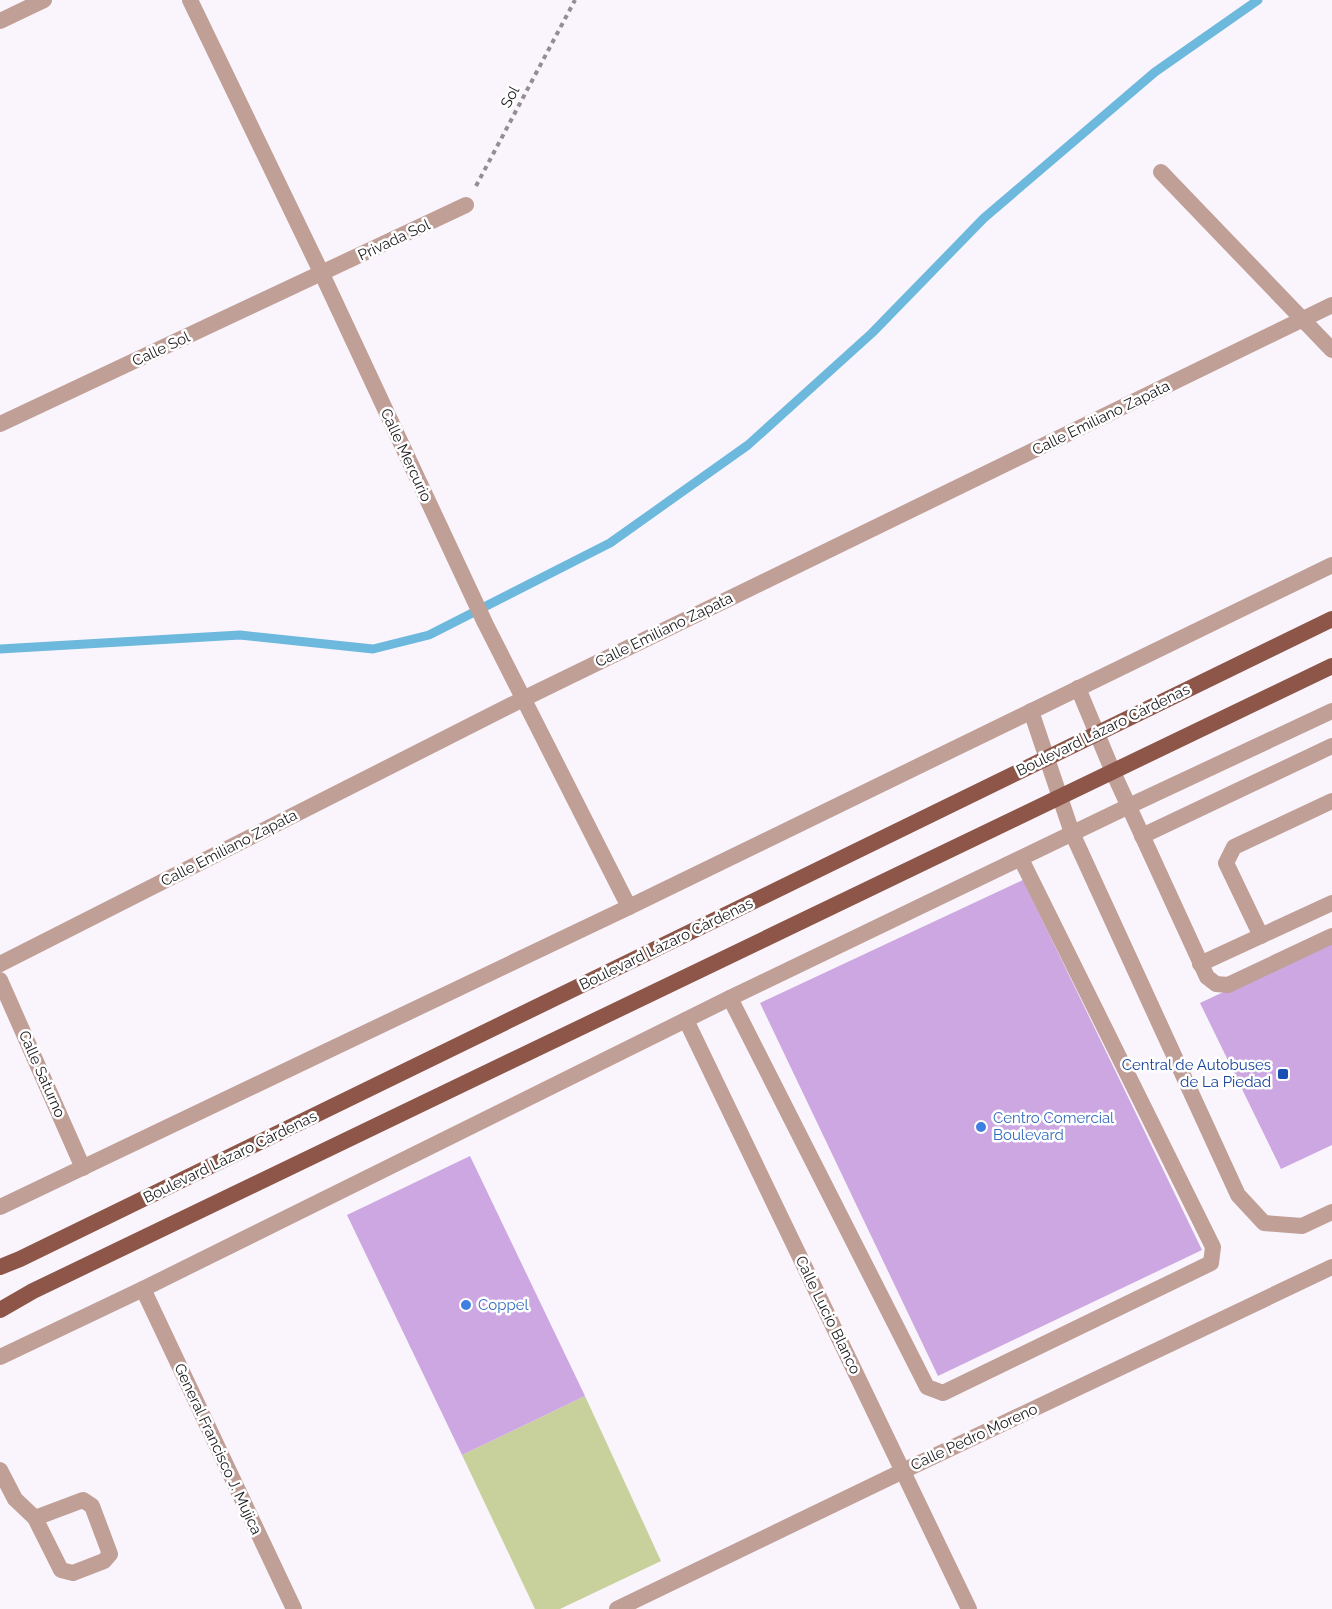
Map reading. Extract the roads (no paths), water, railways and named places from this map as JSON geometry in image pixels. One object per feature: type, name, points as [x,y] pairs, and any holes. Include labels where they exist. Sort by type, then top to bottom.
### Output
[{"type":"main road","name":"Boulevard Lázaro Cárdenas","points":[[0,1267],[1332,618]]},
{"type":"main road","points":[[0,1310],[33,1291],[1332,666]]},
{"type":"street","points":[[0,21],[44,0]]},
{"type":"street","name":"Calle Mercurio","points":[[190,0],[322,274],[485,623],[629,907]]},
{"type":"street","points":[[1161,171],[1332,350]]},
{"type":"street","name":"Privada Sol","points":[[322,274],[466,205]]},
{"type":"street","name":"Calle Sol","points":[[0,424],[322,274]]},
{"type":"street","name":"Calle Emiliano Zapata","points":[[0,964],[523,699],[1332,304]]},
{"type":"street","points":[[0,1208],[629,907],[1332,565]]},
{"type":"street","points":[[1078,688],[1113,772],[1207,977],[1216,984],[1228,985],[1332,936]]},
{"type":"street","points":[[1031,711],[1072,833],[1238,1195],[1264,1223],[1302,1226],[1332,1212]]},
{"type":"street","points":[[0,1357],[143,1289],[730,998],[1332,711]]},
{"type":"street","points":[[1142,836],[1332,746]]},
{"type":"street","points":[[1261,936],[1226,863],[1234,847],[1332,801]]},
{"type":"street","points":[[730,998],[927,1387],[944,1393],[1211,1263],[1213,1246],[1021,859]]},
{"type":"street","points":[[1200,964],[1332,903]]},
{"type":"street","name":"Calle Saturno","points":[[0,980],[83,1168]]},
{"type":"street","name":"Calle Lucio Blanco","points":[[686,1020],[969,1609]]},
{"type":"street","name":"Calle Pedro Moreno","points":[[617,1609],[1332,1267]]},
{"type":"street","name":"General Francisco J. Mujica","points":[[143,1289],[294,1609]]},
{"type":"street","points":[[0,1470],[15,1499],[34,1518],[61,1570],[73,1573],[104,1561],[110,1554],[92,1506],[83,1500],[34,1518]]},
{"type":"waterway","points":[[0,649],[240,635],[373,649],[429,635],[610,543],[748,445],[872,333],[984,218],[1155,72],[1258,0]]},
{"type":"place","name":"Central de Autobuses de La Piedad","points":[[1283,1074]]},
{"type":"place","name":"Centro Comercial Boulevard","points":[[981,1127]]},
{"type":"place","name":"Coppel","points":[[466,1305]]}]
